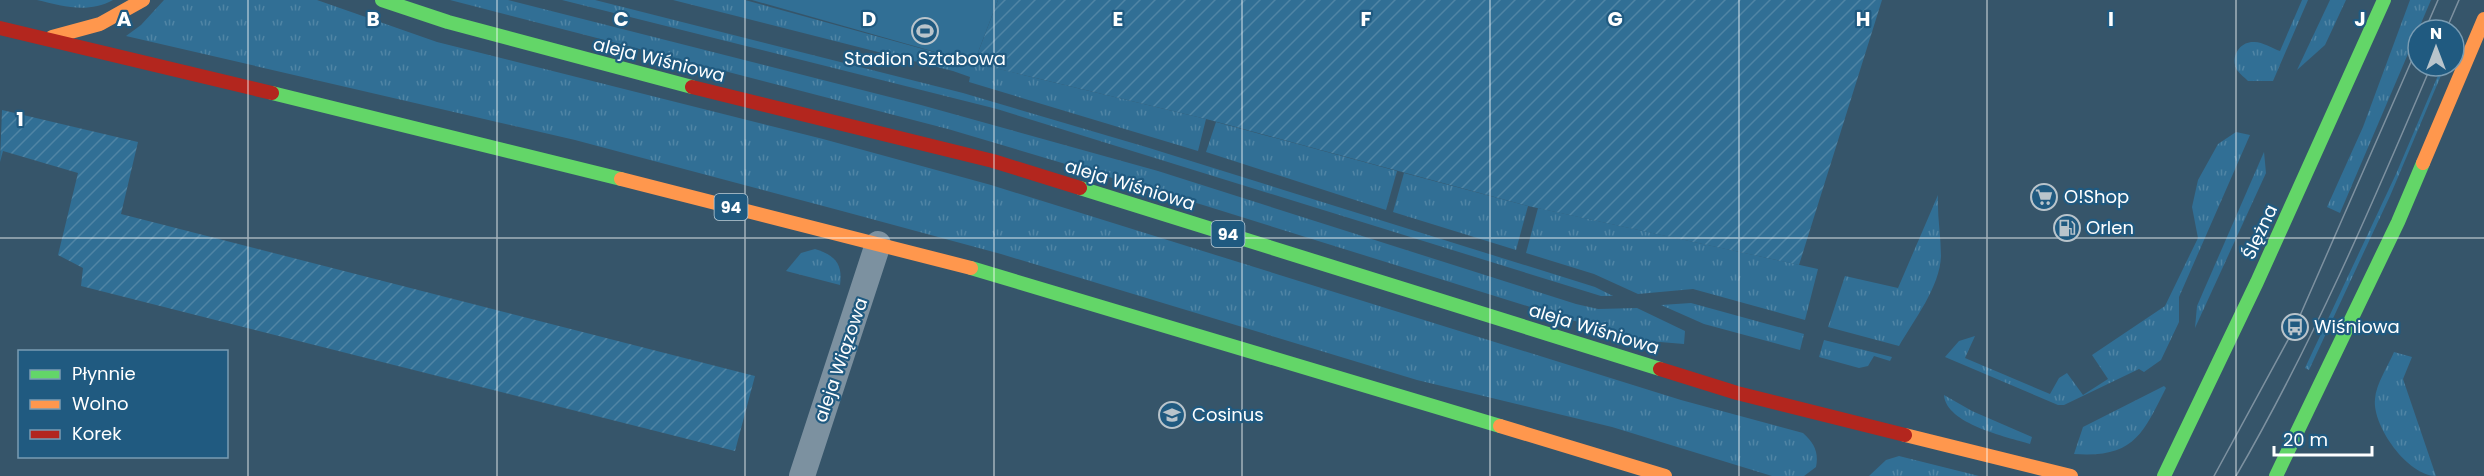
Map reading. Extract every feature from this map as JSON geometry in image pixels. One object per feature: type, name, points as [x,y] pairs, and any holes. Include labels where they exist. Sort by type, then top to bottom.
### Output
[{"type":"main road","points":[[47,38],[89,29],[129,11],[143,0]]},
{"type":"main road","name":"aleja Wiśniowa","points":[[382,0],[448,22],[590,62],[993,161],[1737,393],[2072,476]]},
{"type":"main road","name":"Ślężna","points":[[2164,476],[2257,282],[2384,0]]},
{"type":"main road","points":[[2276,476],[2398,222],[2484,20]]},
{"type":"main road","name":"94","points":[[4,32],[47,38],[390,121],[942,260],[1140,317],[1665,476]]},
{"type":"street","name":"aleja Wiązowa","points":[[802,476],[878,244]]},
{"type":"green space","points":[[37,0],[113,0],[94,7],[75,8]]},
{"type":"green space","points":[[164,0],[317,0],[437,42],[823,139],[991,185],[1681,400],[1803,433],[1815,448],[1816,467],[1804,476],[1772,476],[1612,427],[1417,380],[1001,254],[842,211],[575,140],[126,36],[141,25]]},
{"type":"green space","points":[[450,0],[508,0],[921,105],[1158,171],[1576,304],[1598,309],[1637,308],[1685,331],[1684,344],[1636,340],[1203,205],[948,129]]},
{"type":"green space","points":[[562,0],[595,0],[963,93],[1146,147],[1595,287],[1613,296],[1601,296],[997,109]]},
{"type":"green space","points":[[673,0],[745,0],[974,63],[1206,119],[1198,151],[969,82],[970,77],[953,71]]},
{"type":"green space","name":"Stadion Sztabowa","points":[[752,0],[998,0],[974,63]]},
{"type":"green space","points":[[998,0],[1882,0],[1799,265],[1528,206],[1210,120],[974,63]]},
{"type":"green space","points":[[2302,0],[2308,0],[2273,81],[2248,81],[2235,65],[2237,51],[2248,43],[2256,42],[2280,51]]},
{"type":"green space","points":[[2330,0],[2346,0],[2325,45],[2297,70]]},
{"type":"green space","points":[[2410,0],[2431,0],[2423,18],[2406,18],[2406,59],[2340,213],[2327,207],[2363,127]]},
{"type":"green space","points":[[2437,78],[2440,78],[2390,196],[2309,370],[2305,368],[2396,174]]},
{"type":"green space","points":[[2,110],[138,142],[121,214],[755,376],[735,451],[81,286],[83,268],[58,255],[78,173],[3,151],[0,162]]},
{"type":"green space","points":[[1216,122],[1397,171],[1386,210],[1206,152]]},
{"type":"green space","points":[[2236,132],[2250,135],[2179,297],[2179,322],[2161,360],[2144,372],[2139,369],[2064,405],[2058,405],[1945,357],[1959,341],[1975,336],[1965,358],[2050,394],[2059,378],[2067,373],[2083,395],[2108,379],[2092,355],[2165,306],[2198,238],[2192,207],[2198,180],[2218,144]]},
{"type":"green space","points":[[2264,152],[2266,173],[2195,328],[2197,306]]},
{"type":"green space","points":[[1404,173],[1528,206],[1516,250],[1393,212]]},
{"type":"green space","points":[[1938,195],[1940,268],[1925,303],[1899,346],[1828,327],[1845,276],[1898,288]]},
{"type":"green space","points":[[1538,208],[1818,269],[1805,320],[1693,289],[1638,294],[1594,274],[1526,253]]},
{"type":"green space","points":[[815,249],[828,254],[836,261],[840,271],[840,285],[786,271],[801,253]]},
{"type":"green space","points":[[1691,303],[1804,334],[1800,350],[1704,324],[1661,305]]},
{"type":"green space","points":[[1824,340],[1892,357],[1890,361],[1874,356],[1868,366],[1859,368],[1819,357]]},
{"type":"green space","points":[[2394,352],[2412,357],[2403,379],[2436,476],[2425,474],[2404,459],[2394,448],[2379,422],[2376,393]]},
{"type":"green space","points":[[2164,386],[2166,388],[2150,419],[2142,431],[2123,448],[2094,454],[2074,454],[2083,427]]},
{"type":"green space","points":[[1944,395],[1972,411],[2032,437],[2030,444],[1979,428],[1966,421],[1947,405]]},
{"type":"green space","points":[[1899,456],[1979,476],[1869,476],[1886,460]]},
{"type":"tram line","points":[[2430,18],[2438,0]]},
{"type":"tram line","points":[[2451,18],[2459,0]]},
{"type":"tram line","points":[[2214,476],[2295,327],[2406,73]]},
{"type":"tram line","points":[[2236,476],[2316,325],[2426,78]]},
{"type":"traffic: fast","points":[[382,0],[448,22],[692,87]]},
{"type":"traffic: fast","points":[[2164,476],[2257,282],[2384,0]]},
{"type":"traffic: fast","points":[[272,93],[621,179]]},
{"type":"traffic: fast","points":[[2276,476],[2398,222],[2423,163]]},
{"type":"traffic: fast","points":[[1080,188],[1660,369]]},
{"type":"traffic: fast","points":[[971,268],[1500,426]]},
{"type":"traffic: slow","points":[[52,37],[100,24],[143,0]]},
{"type":"traffic: slow","points":[[2423,163],[2484,19]]},
{"type":"traffic: slow","points":[[621,179],[971,268]]},
{"type":"traffic: slow","points":[[1500,426],[1665,476]]},
{"type":"traffic: slow","points":[[1905,435],[2071,476]]},
{"type":"traffic: jam","points":[[0,28],[272,93]]},
{"type":"traffic: jam","points":[[692,87],[993,161],[1080,188]]},
{"type":"traffic: jam","points":[[1660,369],[1737,393],[1905,435]]},
{"type":"place","name":"Stadion Sztabowa","points":[[925,31]]},
{"type":"place","name":"O!Shop","points":[[2044,197]]},
{"type":"place","name":"Orlen","points":[[2067,228]]},
{"type":"place","name":"Wiśniowa","points":[[2295,327]]},
{"type":"place","name":"Cosinus","points":[[1172,415]]}]
